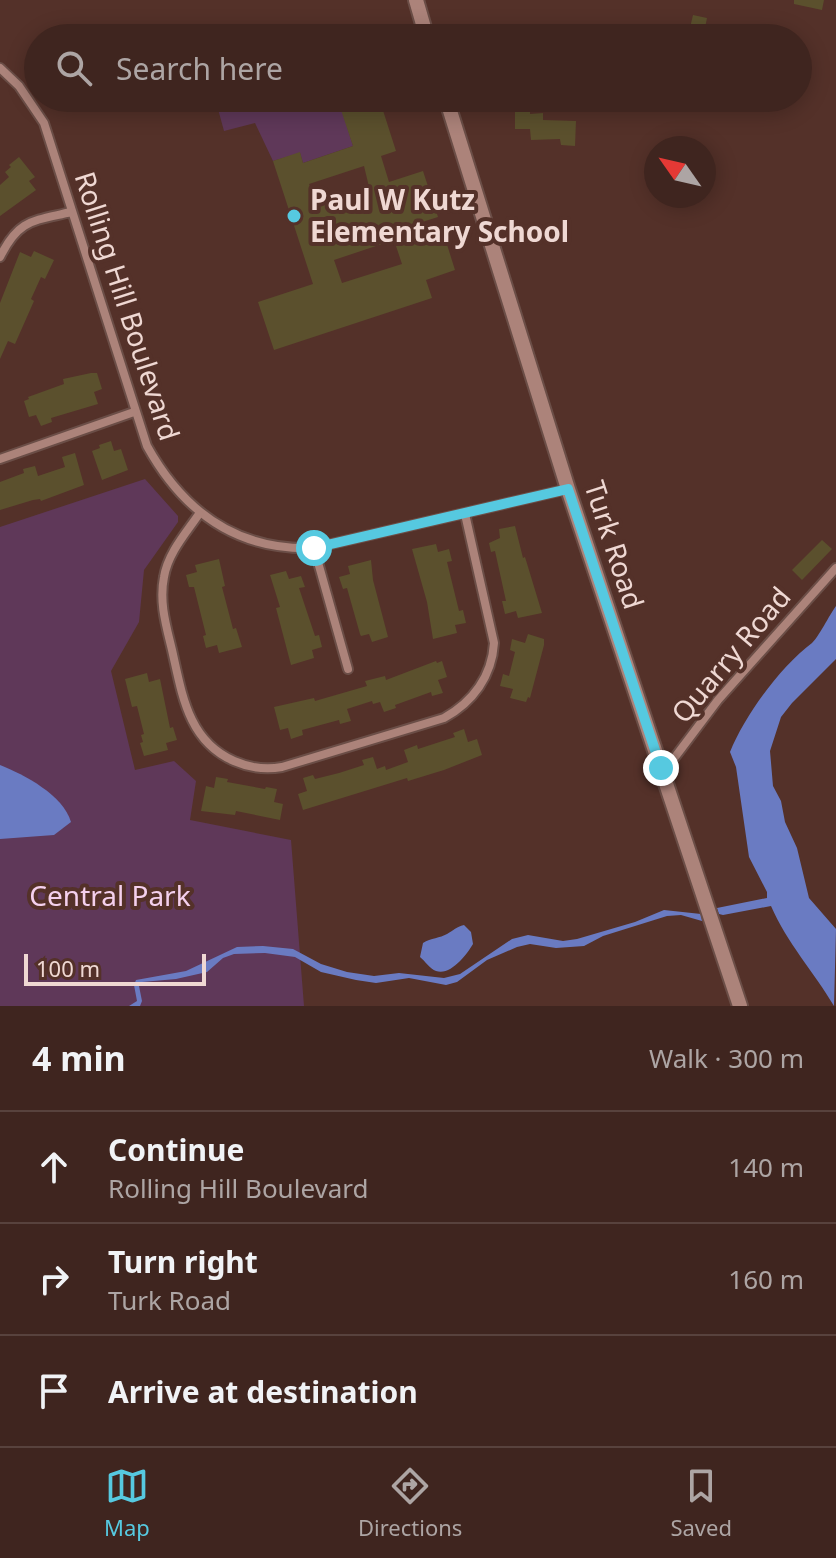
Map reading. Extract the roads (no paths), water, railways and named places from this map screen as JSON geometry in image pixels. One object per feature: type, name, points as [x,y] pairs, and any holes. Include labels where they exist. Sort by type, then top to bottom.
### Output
[{"type":"street","points":[[416,0],[423,24]]},
{"type":"street","name":"Rolling Hill Boulevard","points":[[0,68],[24,93]]},
{"type":"street","name":"Rolling Hill Boulevard","points":[[37,112],[44,123],[147,446],[179,494],[199,514],[259,541],[286,547],[314,548],[568,489]]},
{"type":"street","name":"Turk Road","points":[[450,112],[568,489],[740,1006]]},
{"type":"street","points":[[0,257],[15,231],[32,221],[71,212]]},
{"type":"street","points":[[0,459],[134,412]]},
{"type":"street","points":[[199,514],[169,562],[161,592],[182,693],[195,728],[212,748],[236,762],[268,769],[444,718],[477,691],[491,663],[494,643],[465,514]]},
{"type":"street","points":[[314,548],[348,669]]},
{"type":"street","name":"Quarry Road","points":[[662,773],[718,700],[836,568]]},
{"type":"water","points":[[836,606],[836,659],[781,717],[770,751],[773,786],[797,848],[809,898],[836,929],[834,1006],[771,906],[723,915],[717,908],[767,898],[767,892],[749,857],[736,767],[730,752],[765,692],[815,640]]},
{"type":"water","points":[[0,765],[21,774],[52,795],[67,812],[71,822],[54,835],[0,839]]},
{"type":"water","points":[[664,910],[701,914],[702,921],[681,915],[667,916],[603,936],[584,946],[556,948],[530,944],[517,947],[487,960],[457,982],[446,985],[409,978],[376,983],[321,972],[295,957],[265,953],[234,954],[223,958],[207,972],[142,982],[139,986],[140,1006],[129,1006],[137,1001],[136,980],[186,971],[237,947],[293,949],[321,964],[347,972],[444,978],[460,974],[512,939],[528,935],[563,941],[577,939]]},
{"type":"water","points":[[464,925],[471,932],[473,944],[453,967],[436,971],[420,957],[423,943]]},
{"type":"place","name":"Paul W Kutz Elementary School","points":[[294,216]]},
{"type":"park label","name":"Central Park","points":[[110,896]]}]
